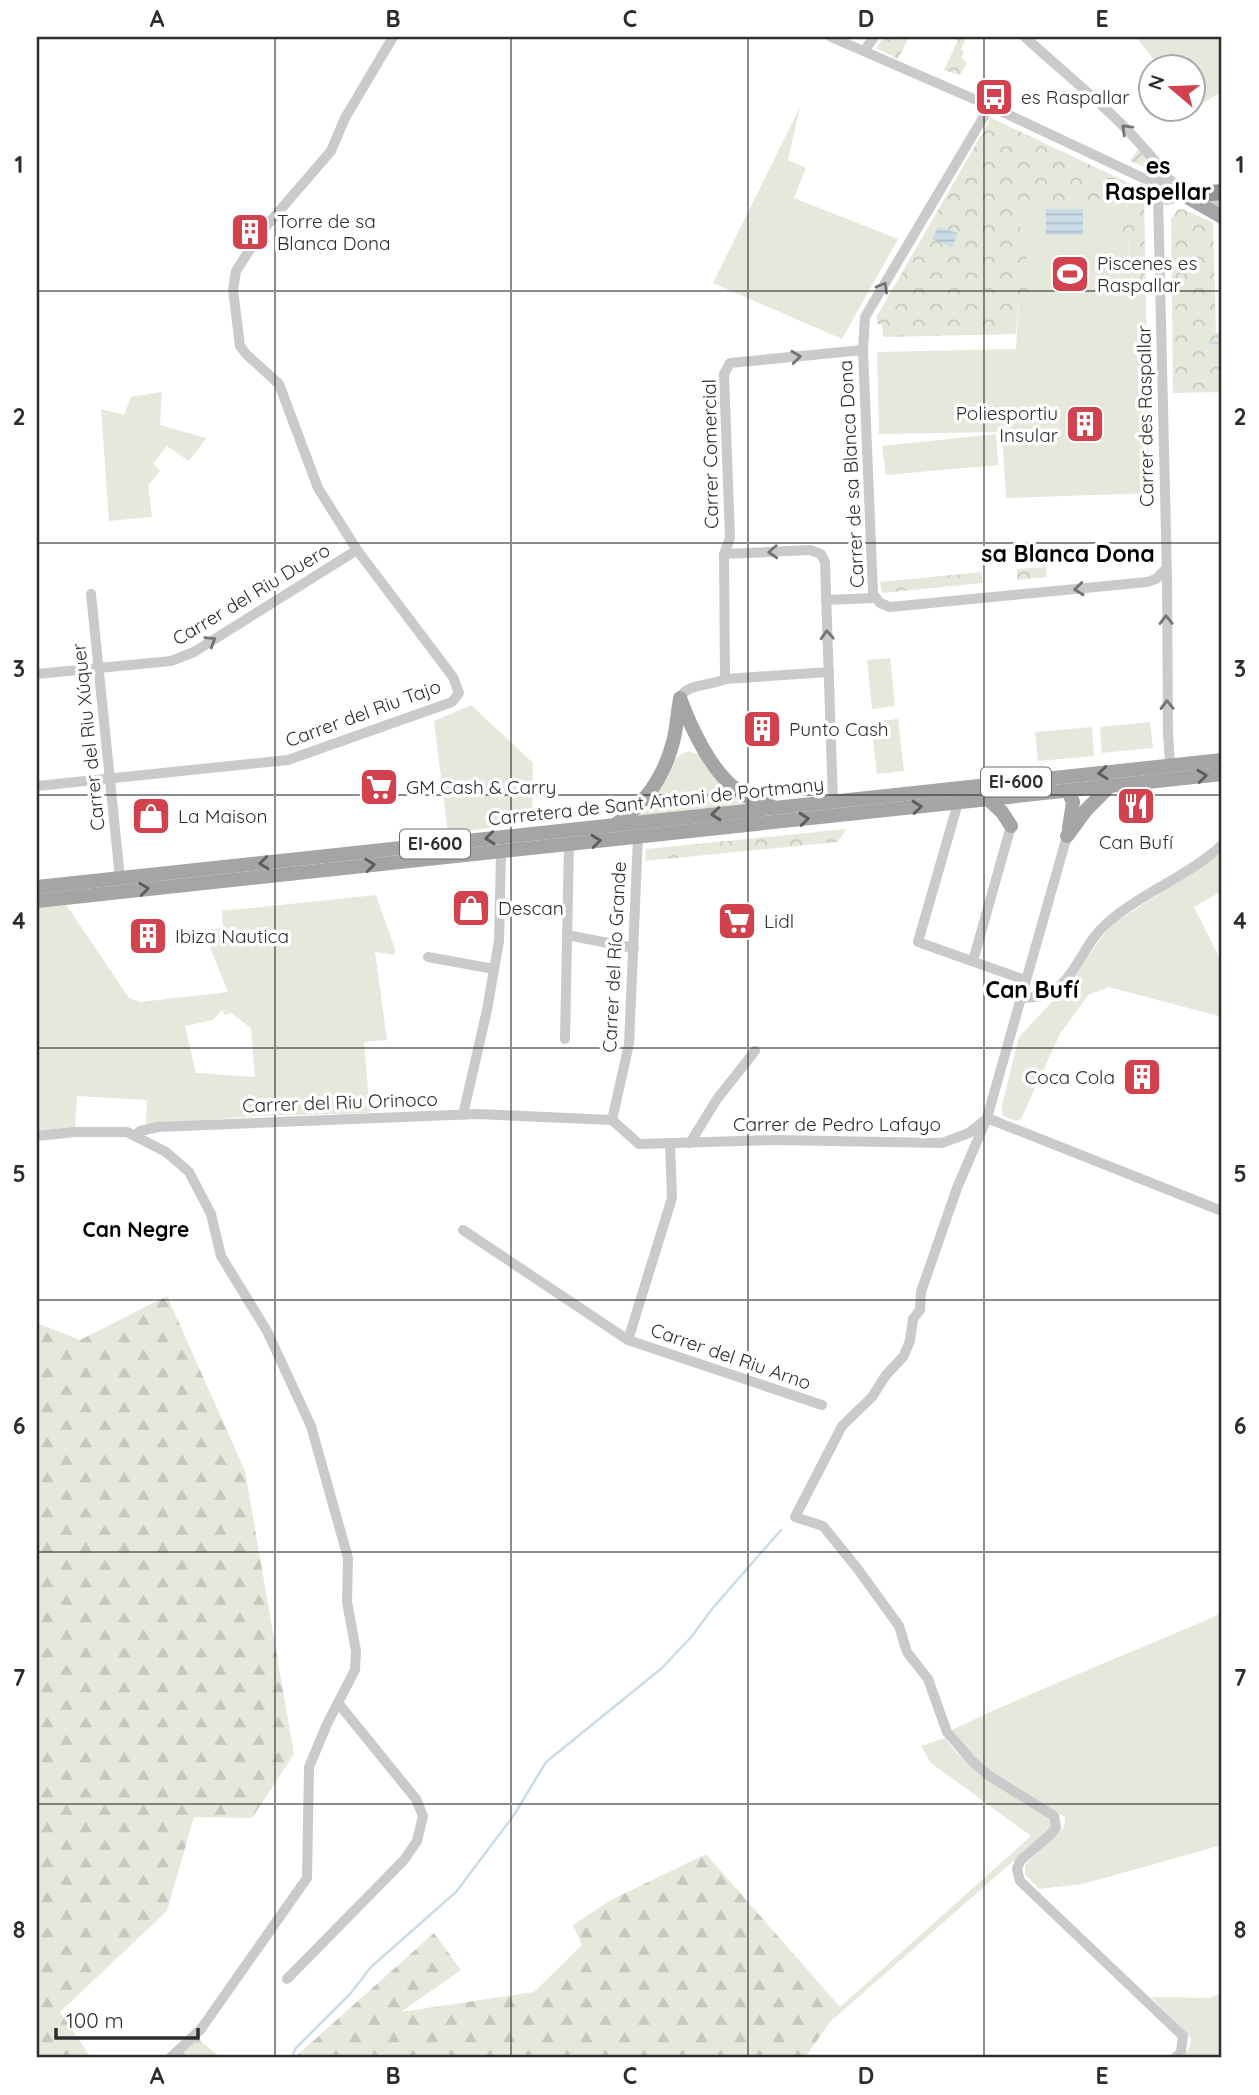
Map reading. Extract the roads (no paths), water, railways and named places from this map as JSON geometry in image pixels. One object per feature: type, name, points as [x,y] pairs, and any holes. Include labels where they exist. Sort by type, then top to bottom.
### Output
[{"type":"main road","points":[[1180,192],[1222,217]]},
{"type":"main road","points":[[615,825],[646,799],[670,751],[680,698]]},
{"type":"main road","points":[[680,698],[698,740],[734,789],[755,801],[776,808]]},
{"type":"main road","points":[[670,751],[690,746],[708,754]]},
{"type":"main road","name":"EI-600","points":[[1170,765],[1222,760]]},
{"type":"main road","name":"Carretera de Sant Antoni de Portmany","points":[[37,887],[1170,765]]},
{"type":"main road","name":"EI-600","points":[[958,803],[1222,774]]},
{"type":"main road","points":[[1067,836],[1086,810],[1111,786]]},
{"type":"main road","points":[[1067,836],[1073,811],[1073,802],[1068,791]]},
{"type":"main road","points":[[1011,826],[1021,796]]},
{"type":"main road","points":[[988,799],[1002,812],[1011,826]]},
{"type":"main road","name":"Carretera de Sant Antoni de Portmany","points":[[37,901],[958,803]]},
{"type":"street","points":[[357,550],[318,488],[279,384],[240,346],[233,290],[236,271],[262,231],[331,151],[345,118],[393,37]]},
{"type":"street","points":[[831,37],[985,104],[1143,178],[1180,192],[1222,203]]},
{"type":"street","points":[[864,51],[874,37]]},
{"type":"street","points":[[1029,41],[1148,151],[1180,192]]},
{"type":"street","name":"Carrer de sa Blanca Dona","points":[[985,104],[865,317],[863,350],[875,598],[890,607],[1147,582],[1159,577],[1165,570]]},
{"type":"street","name":"Carrer des Raspallar","points":[[1170,765],[1159,218],[1180,192]]},
{"type":"street","name":"Carrer Comercial","points":[[725,679],[724,554],[730,538],[724,374],[730,363],[863,350]]},
{"type":"street","name":"Carrer del Riu Duero","points":[[37,674],[171,661],[194,652],[357,550]]},
{"type":"street","name":"Carrer del Riu Tajo","points":[[37,786],[288,760],[452,702],[459,693],[453,677],[357,550]]},
{"type":"street","points":[[724,554],[810,550],[821,554],[825,562],[833,802]]},
{"type":"street","points":[[1147,582],[1160,587],[1165,594]]},
{"type":"street","name":"Carrer del Riu Xúquer","points":[[91,594],[120,878]]},
{"type":"street","points":[[826,600],[875,598]]},
{"type":"street","points":[[680,698],[688,689],[725,679],[829,672]]},
{"type":"street","points":[[958,803],[918,942],[1025,980]]},
{"type":"street","points":[[973,961],[1011,826]]},
{"type":"street","name":"Carrer del Río Grande","points":[[612,1120],[629,1044],[638,836]]},
{"type":"street","points":[[1067,836],[987,1118],[957,1188],[921,1292],[920,1310],[913,1320],[911,1342],[903,1357],[886,1375],[872,1397],[842,1426],[795,1517],[823,1526],[899,1626],[907,1652],[928,1679],[947,1732],[971,1760],[988,1775],[1054,1816],[1056,1827],[1052,1833],[1020,1861],[1017,1869],[1020,1881],[1183,2036],[1181,2052],[1175,2058]]},
{"type":"street","points":[[565,1039],[569,844]]},
{"type":"street","points":[[1020,998],[1046,996],[1064,981],[1103,926],[1128,907],[1184,874],[1222,845]]},
{"type":"street","points":[[463,1115],[487,1010],[499,941],[501,851]]},
{"type":"street","points":[[567,935],[634,948]]},
{"type":"street","points":[[428,957],[494,968]]},
{"type":"street","points":[[690,1143],[717,1099],[755,1051]]},
{"type":"street","name":"Carrer del Riu Orinoco","points":[[37,1136],[118,1131],[136,1135],[140,1131],[158,1127],[463,1115],[612,1120]]},
{"type":"street","points":[[987,1118],[1222,1211]]},
{"type":"street","name":"Carrer de Pedro Lafayo","points":[[612,1120],[639,1144],[776,1140],[942,1143],[970,1133],[987,1118]]},
{"type":"street","points":[[136,1135],[166,1152],[189,1172],[201,1191],[211,1214],[221,1256],[267,1331],[312,1426],[348,1558],[347,1602],[356,1651],[355,1670],[309,1767],[307,1878],[201,2029],[170,2058]]},
{"type":"street","name":"Carrer del Riu Arno","points":[[628,1340],[672,1198],[670,1144]]},
{"type":"street","name":"Carrer del Riu Arno","points":[[463,1230],[628,1340],[822,1405]]},
{"type":"street","points":[[287,1979],[404,1860],[417,1841],[423,1816],[416,1798],[338,1703]]},
{"type":"water","points":[[1046,209],[1083,209],[1083,235],[1046,235]]},
{"type":"water","points":[[938,227],[958,233],[952,247],[932,239]]},
{"type":"waterway","points":[[1210,342],[1222,344]]},
{"type":"waterway","points":[[291,2058],[296,2048],[350,1994],[371,1967],[456,1892],[514,1815],[546,1762],[662,1668],[781,1530]]},
{"type":"place","name":"es Raspallar","points":[[994,97]]},
{"type":"place","name":"Torre de sa Blanca Dona","points":[[250,232]]},
{"type":"place","name":"Piscenes es Raspallar","points":[[1070,274]]},
{"type":"place","name":"Poliesportiu Insular","points":[[1085,424]]},
{"type":"place","name":"Punto Cash","points":[[762,729]]},
{"type":"place","name":"GM Cash & Carry","points":[[379,787]]},
{"type":"place","name":"Can Bufí","points":[[1136,806]]},
{"type":"place","name":"La Maison","points":[[151,816]]},
{"type":"place","name":"Descan","points":[[471,908]]},
{"type":"place","name":"Lidl","points":[[737,921]]},
{"type":"place","name":"Ibiza Nautica","points":[[148,936]]},
{"type":"place","name":"Coca Cola","points":[[1142,1077]]},
{"type":"district","name":"es Raspellar","points":[[1158,179]]},
{"type":"district","name":"sa Blanca Dona","points":[[1068,554]]},
{"type":"district","name":"Can Bufí","points":[[1032,990]]},
{"type":"district","name":"Can Negre","points":[[136,1230]]}]
